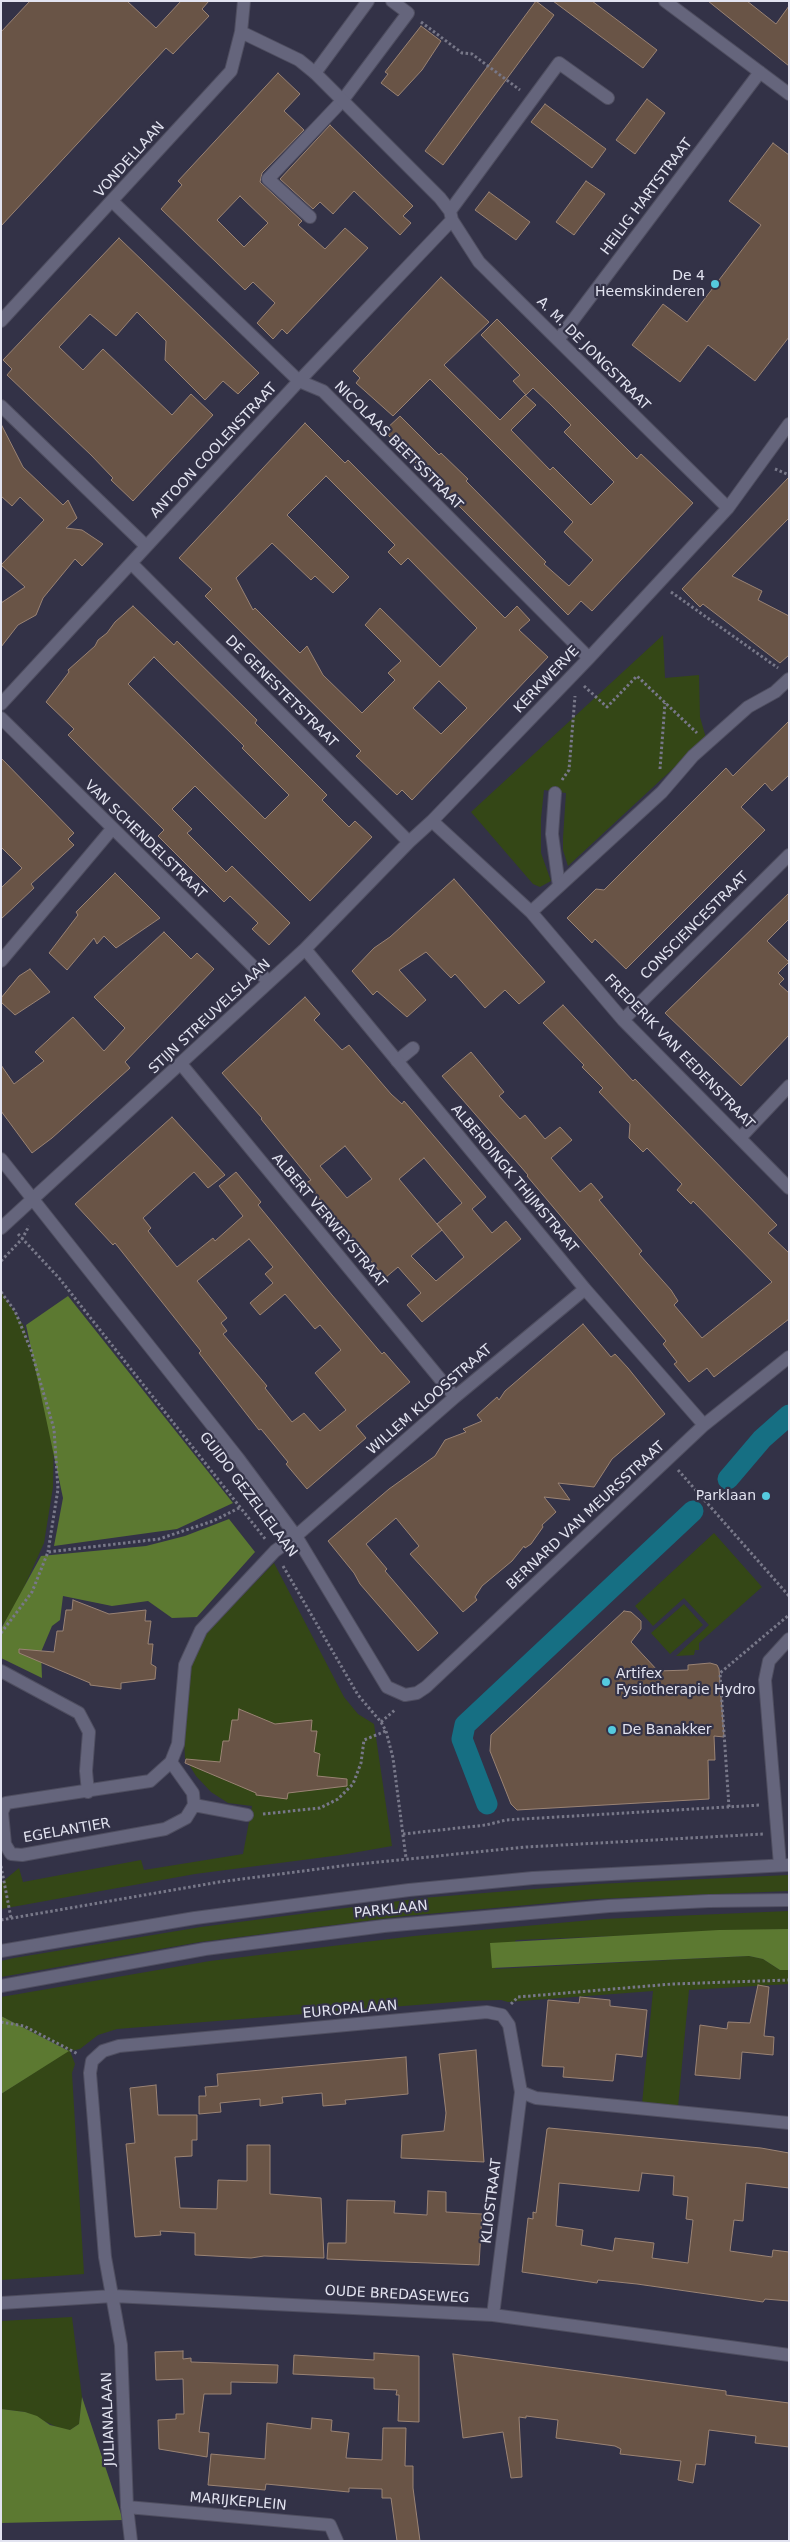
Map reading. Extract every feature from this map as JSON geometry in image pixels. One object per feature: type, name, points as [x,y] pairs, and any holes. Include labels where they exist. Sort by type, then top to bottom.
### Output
[{"type":"street","name":"VONDELLAAN","points":[[1,321],[113,202],[231,71],[241,32],[244,1]]},
{"type":"street","points":[[315,73],[368,1]]},
{"type":"street","points":[[310,217],[268,180],[342,101],[408,13],[392,1]]},
{"type":"street","points":[[665,1],[789,94]]},
{"type":"street","name":"A. M. DE JONGSTRAAT","points":[[241,32],[299,60],[315,73],[440,198],[479,262],[728,508]]},
{"type":"street","points":[[451,216],[532,99],[560,63],[608,98]]},
{"type":"street","name":"HEILIG HARTSTRAAT","points":[[558,340],[760,72]]},
{"type":"street","name":"NICOLAAS BEETSSTRAAT","points":[[113,202],[299,381],[323,392],[590,658]]},
{"type":"street","name":"ANTOON COOLENSTRAAT","points":[[1,704],[451,216]]},
{"type":"street","points":[[1,406],[146,546]]},
{"type":"street","name":"KERKWERVE","points":[[432,821],[590,658],[728,508],[789,424]]},
{"type":"street","name":"DE GENESTETSTRAAT","points":[[132,564],[409,842]]},
{"type":"street","points":[[432,821],[530,912],[658,796],[708,743],[748,707],[775,692],[785,675]]},
{"type":"street","name":"VAN SCHENDELSTRAAT","points":[[1,718],[269,982]]},
{"type":"street","points":[[555,794],[552,834],[559,886]]},
{"type":"street","name":"STIJN STREUVELSLAAN","points":[[1,1228],[305,949],[409,842],[432,821]]},
{"type":"street","points":[[1,962],[112,829]]},
{"type":"street","name":"CONSCIENCESTRAAT","points":[[623,1020],[789,855]]},
{"type":"street","name":"FREDERIK VAN EEDENSTRAAT","points":[[530,912],[623,1020],[789,1188]]},
{"type":"street","name":"ALBERDINGK THIJMSTRAAT","points":[[305,949],[585,1289],[704,1425]]},
{"type":"street","points":[[397,1062],[413,1048]]},
{"type":"street","name":"ALBERT VERWEYSTRAAT","points":[[181,1064],[455,1396]]},
{"type":"street","points":[[740,1138],[789,1086]]},
{"type":"street","name":"GUIDO GEZELLELAAN","points":[[1,1159],[238,1458],[296,1536],[387,1687],[403,1699]]},
{"type":"street","name":"WILLEM KLOOSSTRAAT","points":[[296,1536],[455,1396],[585,1289]]},
{"type":"street","name":"BERNARD VAN MEURSSTRAAT","points":[[403,1699],[426,1687],[704,1425],[789,1358]]},
{"type":"street","points":[[247,1815],[194,1805],[193,1792],[171,1762],[178,1744],[185,1665],[201,1630],[275,1551],[296,1536]]},
{"type":"street","points":[[784,1865],[777,1833],[765,1674],[772,1656],[789,1639]]},
{"type":"street","points":[[1,1671],[79,1714],[89,1732],[86,1771],[88,1792]]},
{"type":"street","name":"EGELANTIER","points":[[171,1762],[150,1780],[88,1792],[6,1803],[2,1812],[6,1844],[11,1854],[22,1855],[164,1829],[186,1818],[194,1805]]},
{"type":"street","name":"PARKLAAN","points":[[1,1951],[195,1918],[409,1890],[533,1878],[784,1865]]},
{"type":"street","name":"PARKLAAN","points":[[1,1986],[205,1949],[384,1926],[609,1906],[709,1901],[789,1900]]},
{"type":"street","name":"EUROPALAAN","points":[[92,2061],[103,2051],[119,2046],[486,2012],[502,2016]]},
{"type":"street","points":[[502,2016],[509,2025],[521,2092],[536,2098],[789,2123]]},
{"type":"street","points":[[92,2061],[90,2073],[105,2257],[113,2296]]},
{"type":"street","name":"KLIOSTRAAT","points":[[493,2315],[521,2092]]},
{"type":"street","name":"OUDE BREDASEWEG","points":[[1,2303],[113,2296],[493,2315],[789,2355]]},
{"type":"street","name":"JULIANALAAN","points":[[113,2296],[121,2345],[127,2507],[131,2541]]},
{"type":"street","name":"MARIJKEPLEIN","points":[[127,2507],[330,2525],[337,2541]]},
{"type":"path","points":[[408,13],[462,53],[472,54],[532,99]]},
{"type":"path","points":[[659,583],[785,675]]},
{"type":"path","points":[[573,675],[607,707],[637,676],[708,743]]},
{"type":"path","points":[[555,794],[570,770],[574,697],[585,686]]},
{"type":"path","points":[[658,796],[665,702]]},
{"type":"path","name":"GUIDO GEZELLELAAN","points":[[22,1239],[60,1278],[275,1551],[358,1695],[381,1722],[386,1731],[393,1758],[406,1858]]},
{"type":"path","points":[[1,1292],[15,1312],[31,1350],[54,1429],[58,1489],[48,1552],[32,1592],[1,1633]]},
{"type":"path","points":[[668,1459],[789,1596]]},
{"type":"path","points":[[48,1552],[159,1539],[213,1521],[241,1507]]},
{"type":"path","points":[[729,1806],[720,1673],[789,1615]]},
{"type":"path","points":[[381,1722],[403,1699]]},
{"type":"path","points":[[247,1815],[320,1808],[338,1799],[353,1784],[361,1763],[364,1740],[386,1731]]},
{"type":"path","points":[[403,1834],[486,1825],[506,1820],[729,1806],[775,1805]]},
{"type":"path","points":[[1,1920],[219,1882],[406,1858],[555,1844],[777,1833]]},
{"type":"path","points":[[1,1866],[11,1918]]},
{"type":"path","points":[[502,2016],[518,1997],[672,1984],[789,1980]]},
{"type":"path","points":[[1,2022],[24,2026],[92,2061]]},
{"type":"green space","points":[[663,635],[665,678],[699,675],[700,717],[706,738],[568,866],[563,850],[566,793],[544,790],[541,818],[541,853],[551,881],[540,887],[533,884],[471,812]]},
{"type":"green space","points":[[1,1292],[24,1326],[54,1429],[53,1487],[44,1543],[16,1605],[1,1627]]},
{"type":"green space","points":[[68,1296],[233,1503],[177,1529],[54,1546],[63,1498],[26,1325]]},
{"type":"green space","points":[[229,1519],[255,1552],[197,1617],[172,1618],[148,1601],[112,1606],[63,1596],[60,1620],[52,1626],[41,1652],[42,1678],[1,1658],[1,1629],[41,1556],[146,1546],[185,1536]]},
{"type":"green space","points":[[714,1533],[762,1587],[699,1643],[699,1650],[695,1650],[694,1655],[676,1656],[709,1625],[684,1598],[653,1626],[635,1606]]},
{"type":"green space","points":[[274,1563],[344,1697],[358,1714],[374,1724],[392,1846],[341,1855],[195,1874],[1,1909],[1,1883],[19,1868],[23,1882],[141,1860],[144,1870],[243,1854],[252,1806],[228,1803],[211,1792],[196,1776],[185,1758],[184,1736],[190,1665],[204,1637],[212,1627]]},
{"type":"green space","points":[[684,1604],[703,1625],[670,1654],[651,1633]]},
{"type":"green space","points":[[789,1875],[789,1891],[594,1899],[405,1916],[200,1942],[1,1977],[1,1961],[14,1958],[201,1927],[422,1898],[597,1884]]},
{"type":"green space","points":[[789,1911],[789,1929],[516,1940],[495,1969],[749,1956],[763,1959],[780,1970],[789,1970],[789,1984],[689,1990],[678,2107],[642,2104],[653,1991],[508,2002],[501,2000],[466,2001],[117,2029],[98,2035],[80,2049],[70,2051],[75,2064],[72,2073],[84,2274],[1,2280],[1,2094],[69,2050],[1,2016],[1,1997],[210,1961],[414,1936],[603,1919]]},
{"type":"green space","points":[[789,1929],[789,1970],[780,1970],[763,1959],[749,1956],[492,1968],[490,1943],[719,1930]]},
{"type":"green space","points":[[1,2016],[69,2051],[1,2094]]},
{"type":"green space","points":[[72,2317],[82,2397],[79,2424],[70,2430],[61,2429],[25,2412],[1,2409],[1,2321]]},
{"type":"green space","points":[[82,2397],[123,2520],[1,2523],[1,2409],[25,2412],[37,2416],[50,2425],[70,2430],[79,2424]]},
{"type":"building","points":[[30,1],[127,1],[156,28],[181,1],[209,1],[202,9],[209,16],[173,54],[166,48],[1,226],[1,32]]},
{"type":"building","points":[[536,1],[554,15],[443,165],[425,151]]},
{"type":"building","points":[[553,1],[592,1],[657,50],[643,68]]},
{"type":"building","points":[[708,1],[747,1],[776,24],[789,6],[789,66]]},
{"type":"building","points":[[421,26],[441,41],[422,70],[398,96],[381,83],[388,74],[385,72]]},
{"type":"building","points":[[278,73],[300,94],[284,111],[304,130],[262,173],[260,182],[302,221],[298,225],[325,249],[345,228],[368,248],[287,334],[282,329],[273,339],[257,323],[275,303],[253,282],[245,290],[161,209],[182,185],[178,181]],"holes":[[[240,196],[268,223],[244,247],[217,220]]]},
{"type":"building","points":[[647,99],[665,113],[635,154],[616,140]]},
{"type":"building","points":[[545,104],[606,149],[592,168],[531,122]]},
{"type":"building","points":[[330,125],[413,206],[403,216],[411,223],[400,235],[354,191],[333,214],[320,202],[313,209],[280,179]]},
{"type":"building","points":[[773,143],[789,155],[789,337],[755,381],[708,345],[680,382],[632,345],[663,304],[687,322],[761,225],[729,201]]},
{"type":"building","points":[[586,181],[605,194],[574,235],[556,222]]},
{"type":"building","points":[[489,192],[530,222],[516,240],[475,210]]},
{"type":"building","points":[[119,238],[259,373],[238,394],[223,381],[205,400],[165,360],[166,341],[137,312],[116,336],[90,314],[59,347],[83,370],[103,349],[172,415],[191,394],[213,415],[133,501],[111,480],[113,478],[91,455],[7,375],[12,369],[3,360]]},
{"type":"building","points":[[441,277],[489,322],[444,365],[500,420],[525,395],[536,405],[511,430],[550,470],[553,467],[591,505],[614,482],[564,432],[571,425],[550,404],[533,388],[526,395],[513,381],[520,375],[481,335],[497,319],[637,459],[641,454],[693,503],[592,611],[581,601],[568,615],[384,431],[400,416],[439,455],[441,453],[468,479],[466,481],[546,562],[544,564],[569,586],[593,560],[564,532],[573,522],[430,379],[393,416],[356,383],[360,378],[353,371]]},
{"type":"building","points":[[305,423],[345,463],[348,460],[505,618],[517,606],[530,620],[519,630],[548,657],[412,800],[402,790],[397,795],[356,756],[361,751],[205,596],[212,589],[179,558]],"holes":[[[326,476],[395,545],[388,552],[401,565],[408,558],[477,628],[440,667],[380,608],[365,625],[401,661],[388,673],[395,680],[362,713],[323,675],[307,646],[300,653],[255,608],[253,610],[236,578],[272,543],[311,580],[315,576],[333,593],[349,577],[287,515]],[[439,681],[467,708],[441,734],[413,708]]]},
{"type":"building","points":[[1,424],[23,467],[63,505],[68,500],[77,518],[66,528],[82,530],[103,544],[82,566],[75,559],[43,598],[36,615],[18,625],[1,647],[1,603],[25,587],[1,565],[44,520],[20,497],[12,506],[1,496]]},
{"type":"building","points":[[789,477],[789,518],[732,576],[762,591],[758,600],[789,616],[789,655],[780,663],[703,604],[700,607],[682,589]]},
{"type":"building","points":[[133,606],[174,645],[177,641],[257,720],[255,723],[327,795],[322,800],[349,827],[355,821],[372,837],[310,901],[195,786],[172,809],[192,829],[187,833],[226,872],[232,866],[290,923],[269,945],[252,929],[258,923],[230,896],[224,902],[158,836],[164,830],[68,735],[74,729],[46,702],[69,672],[68,670],[95,646],[98,640],[107,633],[115,622]],"holes":[[[154,657],[244,746],[242,748],[289,795],[265,819],[128,684]]]},
{"type":"building","points":[[789,721],[789,775],[772,791],[765,783],[741,807],[765,830],[626,969],[595,939],[592,943],[567,918],[596,889],[604,890],[726,768],[733,776]]},
{"type":"building","points":[[1,758],[74,833],[68,839],[74,845],[31,884],[34,888],[1,919],[1,888],[22,868],[1,847]]},
{"type":"building","points":[[115,873],[160,918],[116,948],[104,936],[97,944],[94,938],[67,970],[49,953],[78,915],[76,912]]},
{"type":"building","points":[[454,879],[545,982],[519,1004],[505,990],[485,1008],[455,974],[451,978],[426,952],[399,970],[426,1000],[407,1017],[377,991],[373,995],[352,971],[374,948],[390,937]]},
{"type":"building","points":[[789,893],[789,919],[767,941],[789,962],[778,973],[784,979],[779,984],[789,993],[789,1035],[741,1086],[665,1013]]},
{"type":"building","points":[[164,932],[191,959],[197,953],[214,969],[125,1062],[130,1068],[52,1138],[32,1153],[1,1111],[1,1065],[14,1084],[44,1061],[35,1052],[73,1017],[104,1051],[125,1028],[94,997]]},
{"type":"building","points":[[30,969],[50,992],[15,1015],[1,1002],[1,998],[19,976]]},
{"type":"building","points":[[305,997],[320,1014],[314,1020],[342,1050],[349,1045],[391,1094],[402,1104],[404,1101],[486,1197],[472,1209],[492,1233],[506,1221],[521,1239],[422,1322],[407,1305],[421,1293],[398,1267],[385,1278],[306,1183],[311,1180],[262,1118],[222,1073]],"holes":[[[345,1146],[372,1179],[347,1198],[320,1166]],[[424,1158],[462,1203],[437,1224],[399,1179]],[[442,1230],[464,1257],[436,1281],[411,1256]]]},
{"type":"building","points":[[563,1005],[633,1081],[635,1079],[777,1225],[768,1233],[789,1253],[789,1319],[714,1377],[707,1368],[689,1382],[674,1364],[677,1362],[663,1344],[666,1341],[528,1175],[442,1076],[471,1052],[504,1092],[499,1096],[520,1119],[525,1115],[545,1139],[560,1127],[572,1140],[551,1158],[580,1192],[591,1183],[603,1197],[599,1200],[642,1251],[639,1254],[671,1290],[678,1301],[674,1305],[702,1338],[772,1282],[693,1201],[691,1204],[677,1190],[682,1184],[647,1148],[643,1152],[629,1138],[630,1124],[599,1092],[603,1088],[582,1067],[584,1065],[543,1023]]},
{"type":"building","points":[[172,1117],[225,1175],[208,1188],[194,1172],[143,1218],[151,1228],[148,1231],[177,1267],[213,1238],[215,1241],[243,1216],[219,1186],[236,1172],[261,1202],[258,1205],[332,1295],[382,1354],[384,1352],[410,1382],[356,1426],[366,1438],[307,1489],[286,1464],[288,1462],[261,1429],[259,1430],[199,1353],[201,1351],[115,1243],[113,1245],[75,1204]],"holes":[[[249,1239],[273,1267],[265,1274],[273,1283],[250,1303],[260,1315],[285,1294],[315,1329],[320,1325],[341,1350],[315,1373],[346,1410],[320,1431],[304,1413],[292,1422],[265,1388],[267,1386],[223,1334],[227,1331],[221,1323],[227,1318],[197,1281]]]},
{"type":"building","points":[[583,1324],[611,1357],[615,1354],[628,1368],[665,1414],[612,1459],[594,1487],[558,1483],[570,1500],[544,1497],[556,1512],[542,1525],[543,1527],[531,1544],[525,1548],[524,1546],[512,1561],[482,1586],[475,1597],[477,1600],[463,1612],[410,1554],[419,1546],[396,1518],[366,1544],[387,1569],[385,1571],[438,1633],[418,1651],[360,1584],[354,1573],[328,1541],[389,1489],[435,1456],[445,1440],[466,1432],[463,1429],[482,1421],[477,1415],[497,1397],[499,1400],[505,1391]]},
{"type":"building","points":[[73,1600],[109,1614],[146,1610],[145,1621],[151,1621],[148,1644],[153,1644],[151,1664],[156,1667],[155,1679],[121,1683],[121,1689],[90,1685],[90,1683],[19,1653],[19,1649],[54,1652],[57,1631],[63,1631],[66,1610],[72,1610]]},
{"type":"building","points":[[624,1611],[631,1612],[641,1621],[641,1629],[631,1642],[658,1671],[688,1670],[688,1665],[710,1663],[717,1665],[719,1669],[724,1737],[714,1736],[715,1760],[708,1760],[709,1799],[517,1810],[511,1804],[490,1751],[491,1735]]},
{"type":"building","points":[[239,1709],[275,1724],[312,1720],[311,1731],[317,1731],[314,1752],[320,1754],[317,1776],[347,1779],[347,1786],[288,1793],[287,1799],[256,1795],[256,1793],[185,1763],[186,1759],[220,1762],[223,1741],[229,1741],[232,1720],[238,1720]]},
{"type":"building","points":[[758,1985],[769,1987],[764,2036],[774,2037],[773,2055],[742,2052],[740,2079],[695,2075],[700,2025],[727,2029],[728,2022],[750,2023]]},
{"type":"building","points":[[580,1997],[610,2000],[610,2006],[647,2010],[642,2057],[616,2054],[613,2081],[563,2077],[564,2067],[542,2066],[548,2000],[579,2003]]},
{"type":"building","points":[[476,2050],[484,2162],[401,2158],[402,2135],[444,2131],[446,2113],[439,2054]]},
{"type":"building","points":[[406,2057],[408,2094],[345,2100],[346,2104],[323,2106],[322,2093],[282,2097],[283,2103],[260,2106],[260,2099],[220,2103],[221,2112],[199,2114],[199,2096],[206,2096],[205,2087],[218,2086],[217,2074]]},
{"type":"building","points":[[156,2085],[158,2115],[197,2115],[197,2140],[192,2140],[192,2156],[175,2157],[180,2208],[217,2209],[218,2180],[247,2181],[247,2145],[270,2145],[270,2194],[321,2198],[324,2258],[264,2256],[251,2258],[195,2255],[195,2233],[160,2231],[161,2235],[135,2237],[126,2144],[135,2143],[130,2088]]},
{"type":"building","points":[[547,2129],[761,2148],[789,2153],[789,2188],[746,2183],[743,2221],[734,2220],[730,2251],[772,2257],[773,2250],[789,2252],[789,2301],[765,2299],[763,2302],[637,2284],[598,2280],[597,2283],[522,2272],[528,2218],[533,2219],[533,2212],[536,2213]],"holes":[[[642,2173],[674,2176],[673,2195],[688,2197],[686,2219],[693,2220],[688,2263],[652,2258],[654,2243],[615,2238],[613,2251],[581,2245],[583,2230],[556,2226],[559,2183],[639,2191]]]},
{"type":"building","points":[[428,2191],[446,2192],[446,2212],[482,2214],[479,2265],[327,2259],[328,2243],[346,2243],[347,2200],[395,2201],[394,2213],[427,2215]]},
{"type":"building","points":[[183,2351],[183,2359],[191,2358],[191,2362],[278,2365],[277,2383],[231,2382],[231,2394],[204,2394],[199,2432],[209,2433],[207,2457],[159,2449],[158,2420],[176,2419],[176,2414],[184,2414],[183,2379],[156,2380],[155,2352]]},
{"type":"building","points":[[374,2353],[419,2356],[419,2422],[398,2421],[399,2395],[396,2395],[397,2390],[374,2389],[374,2378],[293,2374],[294,2355],[374,2360]]},
{"type":"building","points":[[453,2354],[726,2391],[726,2395],[789,2403],[789,2447],[755,2443],[756,2436],[709,2430],[705,2465],[696,2464],[693,2483],[678,2480],[681,2461],[620,2454],[621,2449],[615,2446],[556,2438],[558,2420],[526,2416],[526,2418],[519,2417],[522,2477],[511,2478],[503,2432],[463,2438]]},
{"type":"building","points":[[312,2418],[332,2420],[331,2431],[349,2433],[346,2458],[382,2460],[383,2428],[406,2428],[405,2466],[413,2466],[413,2488],[420,2541],[397,2541],[391,2498],[382,2498],[382,2489],[349,2488],[349,2492],[266,2484],[265,2490],[208,2485],[211,2454],[265,2459],[267,2423],[311,2429]]},
{"type":"waterway","points":[[728,1479],[762,1439],[789,1415]]},
{"type":"waterway","points":[[487,1804],[462,1739],[465,1725],[693,1511]]},
{"type":"place","name":"De 4 Heemskinderen","points":[[715,284]]},
{"type":"place","name":"Parklaan","points":[[766,1496]]},
{"type":"place","name":"Artifex Fysiotherapie Hydro","points":[[606,1682]]},
{"type":"place","name":"De Banakker","points":[[612,1730]]}]
